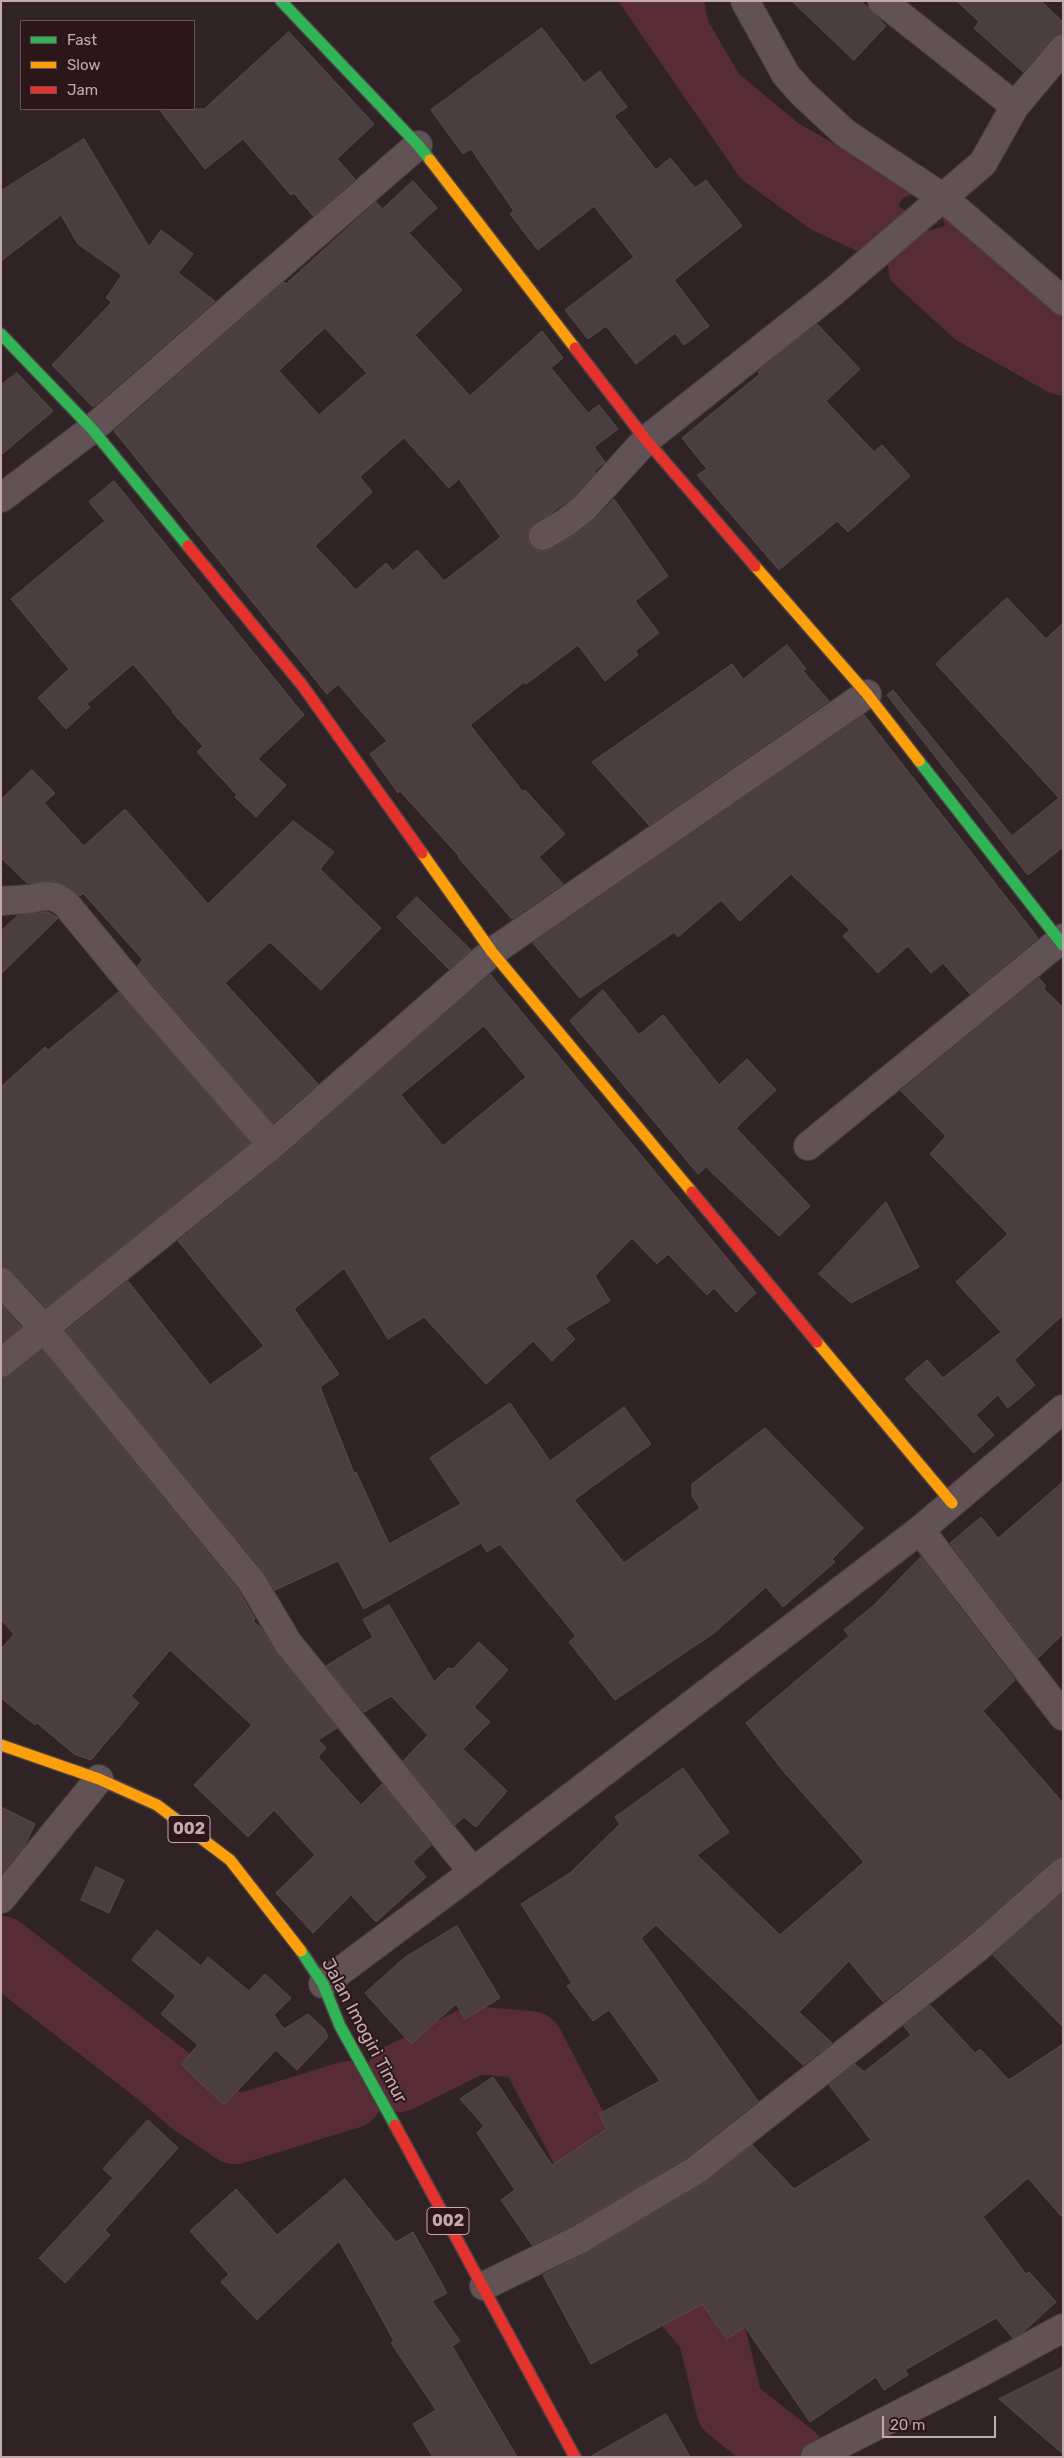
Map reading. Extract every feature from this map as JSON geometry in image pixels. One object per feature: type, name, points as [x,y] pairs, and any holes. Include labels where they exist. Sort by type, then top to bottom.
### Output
[{"type":"street","points":[[281,1],[418,146],[646,440],[867,694],[1062,941],[808,1146]]},
{"type":"street","points":[[745,1],[786,75],[802,93],[845,133],[933,205],[1063,301]]},
{"type":"street","points":[[882,1],[1015,106]]},
{"type":"street","points":[[544,536],[568,522],[584,508],[646,440],[834,291],[983,163],[1015,106],[1063,49]]},
{"type":"street","points":[[1,498],[92,430],[418,146]]},
{"type":"street","points":[[1,334],[92,430],[302,685],[492,952],[952,1503]]},
{"type":"street","points":[[1,1363],[272,1145],[492,952],[867,694]]},
{"type":"street","points":[[1,900],[30,899],[44,894],[58,897],[66,904],[136,989],[272,1145]]},
{"type":"street","points":[[1,1282],[43,1328],[252,1582],[288,1643],[473,1872]]},
{"type":"street","points":[[323,1984],[473,1872],[920,1530],[1063,1409]]},
{"type":"street","points":[[920,1530],[1063,1716]]},
{"type":"street","name":"Jalan Imogiri Timur","points":[[1,1745],[99,1779],[157,1805],[230,1860],[292,1938],[323,1984],[340,2026],[484,2286],[574,2457]]},
{"type":"street","points":[[1,1899],[99,1779]]},
{"type":"street","points":[[484,2286],[580,2238],[696,2170],[976,1949],[1063,1872]]},
{"type":"street","points":[[823,2455],[1063,2328]]},
{"type":"shaded area","points":[[618,1],[704,1],[708,21],[739,74],[798,123],[852,154],[935,190],[1063,289],[1063,396],[1050,393],[956,340],[890,280],[888,266],[876,253],[868,256],[812,230],[741,179]],"holes":[[[910,195],[916,196],[941,212],[945,226],[920,233],[908,212],[898,206],[903,198]]]},
{"type":"building","points":[[792,1],[861,1],[886,26],[854,60]]},
{"type":"building","points":[[957,1],[1041,1],[1063,22],[1063,34],[1051,39],[1023,72],[974,28],[979,22]]},
{"type":"building","points":[[542,28],[584,83],[600,71],[627,107],[614,116],[656,170],[670,158],[695,188],[706,180],[742,226],[674,280],[709,326],[684,345],[675,333],[636,364],[606,326],[588,339],[565,310],[634,257],[594,206],[538,250],[510,214],[514,211],[471,149],[463,154],[431,110]]},
{"type":"building","points":[[289,32],[374,124],[337,159],[355,179],[313,216],[294,193],[291,195],[243,139],[205,169],[160,110],[204,109]]},
{"type":"building","points":[[84,139],[149,247],[161,230],[193,254],[178,273],[215,301],[93,407],[52,365],[112,302],[106,298],[122,275],[78,244],[61,215],[1,261],[1,191]]},
{"type":"building","points":[[413,181],[437,208],[409,233],[462,290],[415,335],[470,396],[542,331],[563,358],[551,368],[588,413],[599,405],[618,429],[594,447],[605,462],[594,471],[595,473],[573,497],[530,528],[527,537],[530,544],[535,549],[543,552],[551,549],[578,533],[614,499],[668,576],[635,601],[659,633],[635,651],[638,655],[605,681],[578,645],[526,684],[524,682],[470,725],[523,792],[525,790],[565,834],[539,857],[563,884],[512,919],[459,856],[400,791],[398,793],[370,754],[387,741],[338,684],[327,694],[114,431],[284,282],[286,284],[376,202],[382,209]],"holes":[[[325,328],[367,373],[319,415],[279,371]],[[404,438],[449,488],[459,479],[501,537],[444,581],[417,550],[393,571],[386,563],[356,590],[315,546],[372,492],[360,477]]]},
{"type":"building","points":[[817,324],[860,369],[826,401],[874,452],[882,445],[910,476],[848,532],[837,521],[779,570],[697,475],[707,469],[682,438],[760,374],[758,372],[762,368]]},
{"type":"building","points":[[17,373],[53,411],[1,455],[1,385]]},
{"type":"building","points":[[114,481],[304,715],[258,759],[286,785],[256,817],[235,797],[237,795],[197,752],[203,746],[172,712],[133,664],[87,704],[90,707],[66,729],[38,698],[69,669],[11,599],[105,521],[89,502]]},
{"type":"building","points":[[1007,598],[1046,639],[1063,623],[1063,847],[1028,875],[887,695],[893,690],[1012,836],[1059,798],[936,664]]},
{"type":"building","points":[[787,645],[806,669],[803,671],[829,701],[649,825],[592,762],[732,664],[743,679]]},
{"type":"building","points":[[864,715],[1038,938],[970,994],[943,963],[931,973],[908,946],[878,973],[843,936],[850,930],[791,874],[740,921],[721,900],[678,937],[674,932],[580,998],[533,943]]},
{"type":"building","points":[[32,770],[55,793],[44,803],[84,846],[125,809],[208,904],[293,821],[334,852],[320,869],[381,928],[321,990],[270,942],[225,983],[318,1084],[273,1123],[137,966],[143,960],[83,893],[80,896],[69,887],[54,881],[27,883],[1,858],[1,800]]},
{"type":"building","points":[[417,897],[471,950],[449,969],[397,917]]},
{"type":"building","points":[[48,912],[58,918],[1,974],[1,931],[17,916]]},
{"type":"building","points":[[490,974],[756,1293],[736,1312],[714,1288],[707,1295],[668,1254],[657,1264],[632,1238],[595,1276],[610,1301],[565,1328],[575,1339],[552,1361],[533,1341],[486,1384],[424,1317],[388,1339],[344,1268],[294,1309],[339,1374],[320,1387],[354,1473],[356,1472],[389,1544],[461,1504],[430,1458],[510,1403],[550,1461],[624,1407],[651,1444],[574,1500],[624,1563],[700,1508],[692,1496],[692,1484],[765,1428],[863,1528],[832,1559],[835,1562],[783,1607],[766,1587],[714,1633],[615,1700],[569,1642],[576,1636],[500,1544],[487,1552],[481,1543],[364,1609],[338,1561],[275,1590],[264,1572],[66,1331],[128,1281],[210,1385],[264,1346],[178,1241],[282,1157]],"holes":[[[484,1026],[526,1077],[443,1146],[401,1095]]]},
{"type":"building","points":[[1039,978],[1046,986],[1043,988],[1063,1008],[1063,1315],[1014,1360],[1035,1385],[1008,1408],[998,1395],[976,1415],[994,1435],[974,1453],[905,1379],[927,1360],[943,1378],[1001,1332],[956,1282],[1008,1234],[930,1154],[946,1136],[901,1091]]},
{"type":"building","points":[[603,990],[639,1035],[663,1015],[719,1085],[747,1059],[776,1090],[736,1128],[810,1206],[779,1236],[706,1167],[698,1174],[570,1021]]},
{"type":"building","points":[[119,992],[250,1143],[46,1307],[12,1271],[1,1267],[1,1087],[45,1047],[48,1050]]},
{"type":"building","points":[[886,1202],[919,1267],[851,1303],[819,1274]]},
{"type":"building","points":[[1,1305],[21,1327],[1,1343]]},
{"type":"building","points":[[42,1350],[239,1591],[255,1619],[253,1621],[261,1628],[276,1653],[337,1728],[318,1740],[326,1748],[318,1757],[361,1805],[382,1784],[431,1845],[413,1862],[426,1877],[376,1922],[351,1895],[313,1933],[276,1893],[315,1855],[274,1810],[248,1837],[194,1785],[252,1725],[170,1650],[131,1696],[139,1703],[91,1760],[74,1754],[37,1723],[35,1725],[1,1698],[1,1649],[14,1634],[1,1620],[1,1378],[11,1375]]},
{"type":"building","points":[[1063,1482],[1063,1634],[1038,1658],[950,1543],[981,1517],[998,1538]]},
{"type":"building","points":[[921,1557],[1015,1680],[983,1711],[1063,1803],[1063,1857],[1053,1860],[966,1937],[883,2002],[849,1961],[799,2012],[832,2043],[803,2065],[656,1925],[641,1938],[758,2101],[687,2157],[573,2225],[532,2245],[501,2200],[515,2190],[477,2133],[484,2126],[460,2099],[493,2077],[552,2165],[607,2129],[599,2114],[660,2081],[609,2010],[593,2021],[567,1986],[572,1983],[521,1904],[570,1873],[620,1824],[615,1817],[683,1768],[729,1832],[697,1855],[780,1935],[864,1862],[784,1772],[746,1723],[849,1636],[844,1630],[874,1605]]},
{"type":"building","points":[[389,1605],[434,1682],[448,1668],[453,1669],[479,1642],[508,1670],[474,1707],[490,1722],[463,1749],[507,1791],[476,1827],[464,1817],[455,1825],[403,1761],[428,1735],[391,1696],[364,1712],[326,1666],[373,1637],[363,1620]]},
{"type":"building","points":[[1,1807],[35,1824],[25,1845],[1,1874]]},
{"type":"building","points":[[96,1867],[124,1880],[109,1913],[81,1900]]},
{"type":"building","points":[[1063,1893],[1063,2027],[993,1955]]},
{"type":"building","points":[[457,1926],[500,1998],[465,2019],[456,2004],[411,2044],[365,1993],[404,1958]]},
{"type":"building","points":[[157,1930],[201,1966],[208,1957],[249,1991],[265,1974],[291,1998],[274,2015],[284,2029],[308,2014],[325,2030],[328,2037],[297,2070],[276,2050],[224,2105],[181,2064],[198,2045],[161,2014],[176,1996],[132,1960]]},
{"type":"building","points":[[930,2005],[975,2053],[980,2049],[1009,2080],[1063,2044],[1063,2218],[1028,2178],[983,2217],[1026,2274],[1029,2272],[1056,2302],[1022,2333],[1013,2338],[996,2318],[905,2370],[908,2375],[884,2390],[876,2377],[810,2422],[745,2327],[727,2339],[702,2304],[591,2364],[543,2275],[588,2252],[704,2183],[752,2145],[794,2189],[871,2140],[829,2085],[855,2064],[864,2072],[911,2035],[904,2026]]},
{"type":"building","points":[[148,2120],[178,2148],[105,2230],[110,2235],[65,2283],[39,2258],[113,2178],[103,2169]]},
{"type":"building","points":[[345,2179],[396,2242],[413,2232],[447,2293],[432,2301],[460,2341],[452,2346],[517,2457],[433,2457],[413,2424],[436,2410],[391,2343],[394,2341],[339,2241],[257,2320],[221,2282],[229,2274],[190,2231],[236,2189],[277,2235]]},
{"type":"building","points":[[1063,2367],[1063,2454],[999,2399]]},
{"type":"building","points":[[666,2414],[690,2457],[590,2457]]},
{"type":"waterway","points":[[1,1950],[162,2075],[192,2101],[235,2130],[349,2095]]},
{"type":"waterway","points":[[399,2078],[475,2040],[530,2045],[612,2201]]},
{"type":"waterway","points":[[632,2238],[711,2331],[730,2408],[792,2457]]},
{"type":"traffic: fast","points":[[281,1],[418,145],[430,160]]},
{"type":"traffic: fast","points":[[1,334],[92,429],[188,546]]},
{"type":"traffic: fast","points":[[919,761],[1063,945]]},
{"type":"traffic: fast","points":[[301,1951],[323,1984],[340,2026],[395,2125]]},
{"type":"traffic: slow","points":[[430,160],[575,348]]},
{"type":"traffic: slow","points":[[755,566],[867,694],[919,761]]},
{"type":"traffic: slow","points":[[422,853],[492,952],[692,1192]]},
{"type":"traffic: slow","points":[[817,1342],[952,1503]]},
{"type":"traffic: slow","points":[[1,1745],[99,1779],[157,1805],[230,1860],[301,1951]]},
{"type":"traffic: jam","points":[[575,348],[646,440],[755,566]]},
{"type":"traffic: jam","points":[[188,546],[302,685],[422,853]]},
{"type":"traffic: jam","points":[[692,1192],[817,1342]]},
{"type":"traffic: jam","points":[[395,2125],[575,2457]]}]
